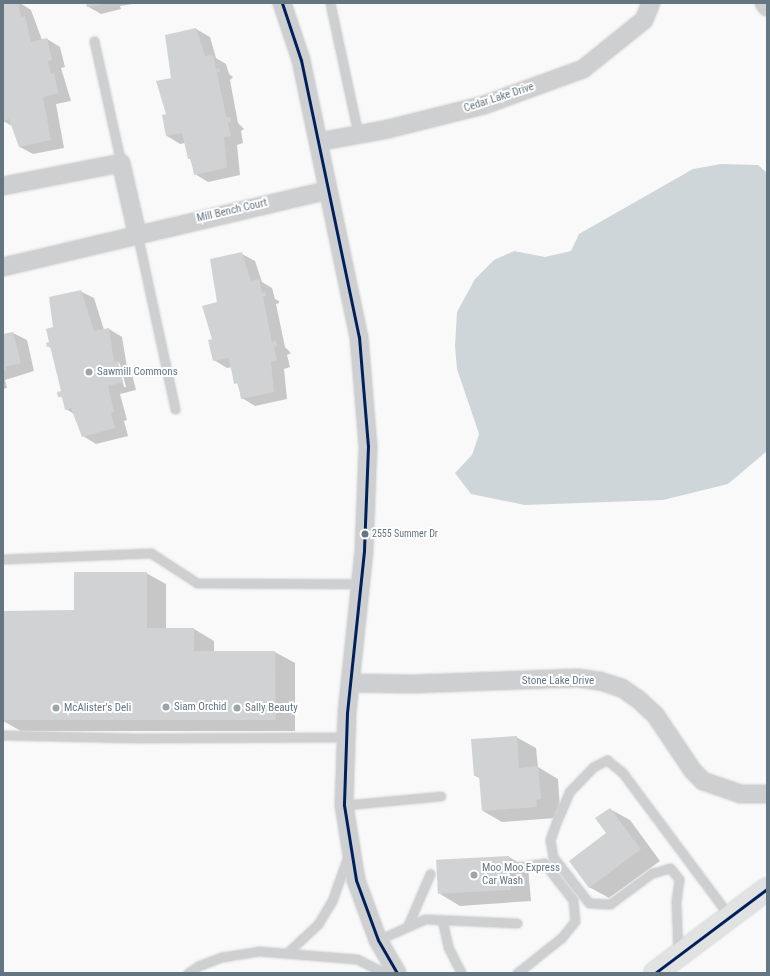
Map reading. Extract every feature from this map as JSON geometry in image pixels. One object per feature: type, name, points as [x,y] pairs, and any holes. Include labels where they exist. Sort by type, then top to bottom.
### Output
[{"type":"main road","points":[[655,973],[767,889]]},
{"type":"street","points":[[282,3],[301,60],[359,337],[368,446],[360,584],[350,683],[344,804],[356,880],[378,940],[397,973]]},
{"type":"street","name":"Cedar Lake Drive","points":[[318,142],[484,106],[583,69],[644,20],[651,3]]},
{"type":"street","points":[[764,3],[767,7]]},
{"type":"street","points":[[3,186],[121,163],[137,233]]},
{"type":"street","name":"Mill Bench Court","points":[[3,267],[137,233],[328,190]]},
{"type":"street","name":"Stone Lake Drive","points":[[350,683],[412,684],[578,678],[600,681],[622,688],[640,700],[656,716],[693,771],[703,781],[740,794],[767,794]]},
{"type":"lane","points":[[330,3],[358,134]]},
{"type":"lane","points":[[94,41],[121,163]]},
{"type":"lane","points":[[137,233],[175,409]]},
{"type":"lane","points":[[3,559],[151,553],[197,583],[360,584]]},
{"type":"lane","points":[[3,735],[137,738],[347,737]]},
{"type":"lane","points":[[678,955],[676,900],[679,879],[670,868],[652,873],[610,904],[589,903],[553,857],[550,840],[556,823],[570,792],[593,767],[607,760],[622,772],[730,917]]},
{"type":"lane","points":[[344,804],[441,796]]},
{"type":"lane","points":[[288,952],[318,924],[332,901],[350,849]]},
{"type":"lane","points":[[516,866],[544,863],[573,900],[575,921],[561,938],[517,973]]},
{"type":"lane","points":[[408,925],[430,874]]},
{"type":"lane","points":[[378,940],[408,925],[425,919],[517,923]]},
{"type":"lane","points":[[442,920],[448,947],[461,973]]},
{"type":"lane","points":[[188,973],[198,966],[222,957],[258,951],[288,952],[357,959],[384,973]]},
{"type":"shaded area","points":[[721,164],[758,165],[767,173],[767,451],[728,484],[663,500],[525,505],[471,494],[455,473],[472,455],[479,434],[457,369],[455,346],[457,312],[475,279],[494,260],[514,251],[545,257],[571,251],[579,234],[693,169]]},
{"type":"building","points":[[18,3],[21,17],[25,16],[31,42],[47,38],[52,60],[48,61],[51,74],[54,73],[58,93],[43,97],[51,140],[19,147],[9,119],[3,121],[3,4]]},
{"type":"building","points":[[86,3],[101,3],[101,4],[87,7]]},
{"type":"building","points":[[196,28],[205,56],[213,55],[216,69],[219,68],[220,72],[217,72],[226,117],[230,117],[231,121],[228,123],[231,136],[224,137],[227,168],[194,175],[191,159],[188,159],[182,133],[166,136],[162,115],[166,114],[156,81],[171,78],[165,35]]},
{"type":"building","points":[[242,252],[251,281],[259,279],[262,293],[265,292],[266,296],[263,297],[272,342],[276,341],[278,346],[274,347],[277,360],[271,362],[274,392],[241,399],[238,383],[234,384],[229,358],[213,361],[208,340],[212,339],[202,306],[217,302],[210,259]]},
{"type":"building","name":"Sawmill Commons","points":[[81,290],[94,331],[109,328],[114,362],[118,361],[123,382],[108,386],[114,412],[111,413],[115,428],[82,437],[71,408],[65,410],[62,397],[58,397],[57,392],[61,391],[50,346],[47,347],[46,343],[49,342],[46,329],[53,327],[49,297]]},
{"type":"building","points":[[13,332],[21,363],[5,367],[6,370],[3,370],[3,334]]},
{"type":"building","points":[[74,572],[147,572],[147,628],[194,628],[194,651],[275,651],[276,720],[3,720],[3,611],[74,610]]},
{"type":"building","points":[[517,736],[519,768],[538,766],[541,799],[536,800],[537,807],[482,811],[479,776],[474,776],[471,739]]},
{"type":"building","points":[[610,808],[641,849],[589,888],[569,861],[606,833],[595,818]]},
{"type":"building","name":"Moo Moo Express Car Wash","points":[[509,856],[511,890],[438,894],[436,860]]},
{"type":"transit line","points":[[282,3],[301,60],[359,337],[368,446],[364,551],[347,713],[344,805],[356,880],[378,940],[397,973]]},
{"type":"transit line","points":[[655,973],[767,889]]},
{"type":"place","name":"Sawmill Commons","points":[[89,372]]},
{"type":"place","name":"2555 Summer Dr","points":[[365,534]]},
{"type":"place","name":"Siam Orchid","points":[[166,707]]},
{"type":"place","name":"McAlister's Deli","points":[[56,708]]},
{"type":"place","name":"Sally Beauty","points":[[237,708]]},
{"type":"place","name":"Moo Moo Express Car Wash","points":[[474,875]]}]
